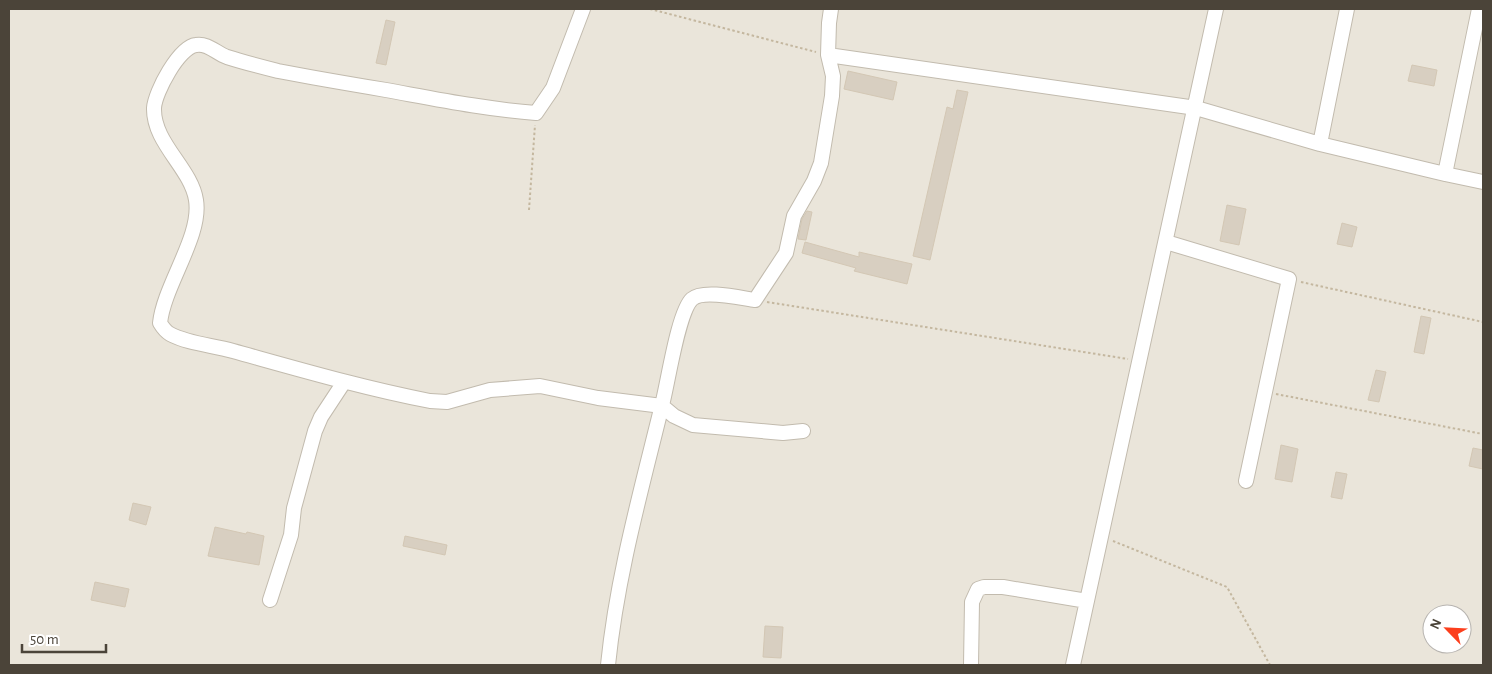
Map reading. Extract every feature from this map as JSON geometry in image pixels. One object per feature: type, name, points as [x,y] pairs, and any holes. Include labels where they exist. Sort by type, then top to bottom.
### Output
[{"type":"street","points":[[583,9],[556,80],[536,113],[482,108],[277,70],[227,56],[208,46],[190,46],[178,57],[157,97],[154,108],[158,124],[170,152],[186,176],[196,200],[196,213],[186,250],[164,303],[160,323],[163,329],[188,340],[344,382],[430,401],[447,402],[490,390],[540,386],[598,398],[662,406],[674,416],[693,425],[782,433],[803,431]]},
{"type":"street","points":[[608,665],[634,513],[683,315],[692,299],[703,295],[755,300],[786,253],[794,216],[814,181],[821,162],[832,96],[833,76],[828,55],[831,9]]},
{"type":"street","points":[[1074,665],[1100,536],[1196,108],[1216,9]]},
{"type":"street","points":[[1320,144],[1347,9]]},
{"type":"street","points":[[1445,174],[1479,9]]},
{"type":"street","points":[[828,55],[1196,108],[1320,144],[1483,182]]},
{"type":"street","points":[[1166,242],[1289,279],[1246,481]]},
{"type":"street","points":[[270,600],[291,535],[294,508],[315,431],[321,417],[344,382]]},
{"type":"street","points":[[971,665],[972,602],[978,589],[984,587],[1003,588],[1087,601]]},
{"type":"path","points":[[650,9],[828,55]]},
{"type":"path","points":[[529,210],[536,113]]},
{"type":"path","points":[[1289,279],[1483,322]]},
{"type":"path","points":[[755,300],[1139,361]]},
{"type":"path","points":[[1266,392],[1483,434]]},
{"type":"path","points":[[1100,536],[1227,588],[1270,665]]},
{"type":"shaded area","points":[[9,9],[1483,9],[1483,665],[9,665]]},
{"type":"building","points":[[386,20],[395,22],[386,65],[376,63]]},
{"type":"building","points":[[1412,65],[1437,70],[1434,86],[1408,81]]},
{"type":"building","points":[[848,71],[897,82],[893,100],[844,89]]},
{"type":"building","points":[[957,90],[968,92],[930,260],[913,256],[947,107],[953,109]]},
{"type":"building","points":[[1227,205],[1246,209],[1239,245],[1220,241]]},
{"type":"building","points":[[807,211],[812,212],[806,240],[798,239],[802,219]]},
{"type":"building","points":[[1342,223],[1357,227],[1352,247],[1337,244]]},
{"type":"building","points":[[805,242],[859,257],[859,252],[912,264],[907,284],[854,271],[856,268],[802,253]]},
{"type":"building","points":[[1421,316],[1431,318],[1424,354],[1414,352]]},
{"type":"building","points":[[1376,370],[1386,372],[1379,402],[1368,400]]},
{"type":"building","points":[[1281,445],[1298,449],[1292,482],[1275,479]]},
{"type":"building","points":[[1473,448],[1483,450],[1483,469],[1469,466]]},
{"type":"building","points":[[1336,472],[1347,474],[1342,499],[1331,497]]},
{"type":"building","points":[[133,503],[151,507],[146,525],[129,520]]},
{"type":"building","points":[[215,527],[264,536],[259,565],[208,556]]},
{"type":"building","points":[[405,536],[447,545],[445,555],[403,546]]},
{"type":"building","points":[[95,582],[129,589],[125,607],[91,600]]},
{"type":"building","points":[[765,626],[783,627],[781,658],[763,657]]}]
